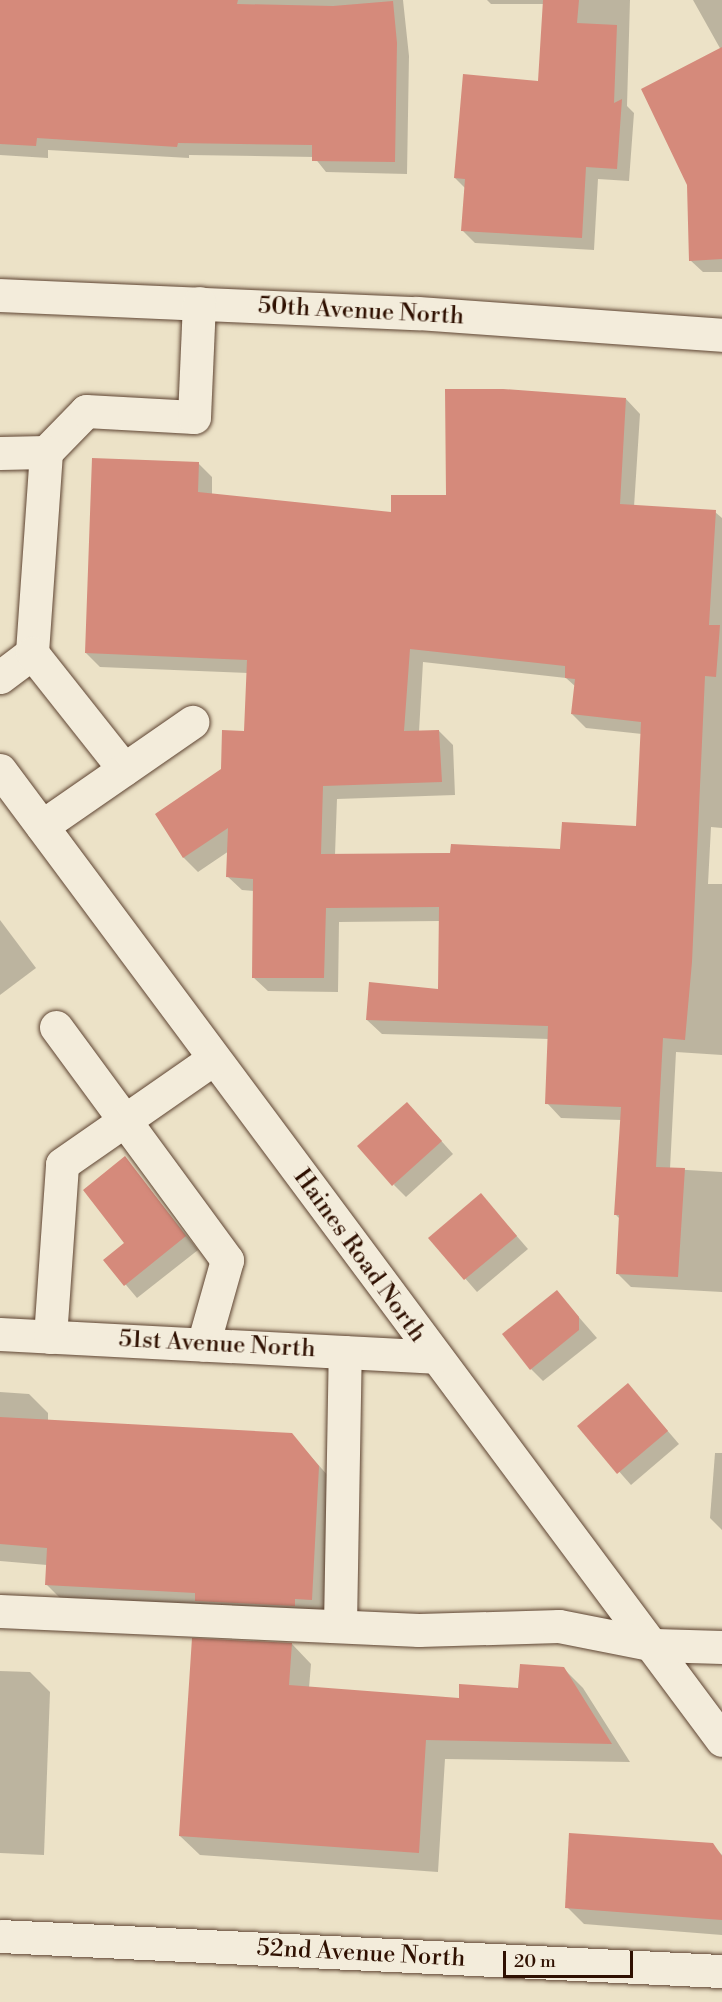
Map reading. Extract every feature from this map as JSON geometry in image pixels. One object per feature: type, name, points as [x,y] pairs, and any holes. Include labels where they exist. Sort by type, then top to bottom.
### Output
[{"type":"street","name":"50th Avenue North","points":[[0,295],[417,313],[722,335]]},
{"type":"street","points":[[124,769],[32,653],[46,452],[87,411],[194,417],[199,303]]},
{"type":"street","points":[[0,453],[46,452]]},
{"type":"street","points":[[0,677],[32,653]]},
{"type":"street","points":[[42,826],[192,722]]},
{"type":"street","name":"Haines Road North","points":[[0,770],[434,1357],[655,1645],[722,1740]]},
{"type":"street","points":[[56,1027],[227,1260],[203,1345]]},
{"type":"street","points":[[50,1336],[62,1164],[213,1059]]},
{"type":"street","name":"51st Avenue North","points":[[0,1334],[434,1357]]},
{"type":"street","points":[[340,1626],[345,1352]]},
{"type":"street","points":[[0,1611],[419,1629],[559,1626],[655,1645],[722,1647]]},
{"type":"street","name":"52nd Avenue North","points":[[0,1936],[722,1971]]},
{"type":"building","points":[[0,0],[238,0],[237,4],[333,6],[393,1],[397,43],[395,162],[312,161],[312,145],[178,143],[177,147],[37,138],[36,146],[0,144]]},
{"type":"building","points":[[543,0],[579,0],[577,23],[617,25],[614,103],[622,99],[617,169],[586,167],[582,238],[461,231],[465,179],[454,178],[463,74],[538,81]]},
{"type":"building","points":[[722,47],[722,259],[689,261],[687,185],[641,89]]},
{"type":"building","points":[[445,389],[503,389],[626,398],[620,504],[716,510],[709,625],[720,625],[716,677],[705,676],[692,962],[685,1040],[663,1038],[656,1167],[685,1168],[678,1277],[616,1274],[619,1215],[614,1215],[621,1107],[545,1104],[548,1026],[366,1020],[369,982],[438,989],[439,907],[326,908],[324,978],[252,978],[253,879],[226,877],[228,828],[183,858],[155,814],[221,769],[222,730],[244,731],[247,660],[85,653],[92,458],[199,462],[198,492],[391,512],[391,495],[446,495]],"holes":[[[410,649],[565,666],[565,678],[575,679],[571,714],[641,722],[636,826],[562,822],[560,849],[451,844],[450,853],[321,854],[323,786],[442,782],[439,730],[404,731]]]},
{"type":"building","points":[[407,1102],[442,1141],[392,1186],[357,1146]]},
{"type":"building","points":[[125,1156],[186,1236],[124,1286],[103,1260],[124,1243],[83,1190]]},
{"type":"building","points":[[481,1193],[517,1236],[464,1280],[428,1238]]},
{"type":"building","points":[[557,1290],[579,1317],[579,1330],[530,1370],[502,1334]]},
{"type":"building","points":[[628,1383],[668,1431],[617,1474],[577,1426]]},
{"type":"building","points":[[0,1417],[292,1433],[319,1466],[312,1600],[295,1599],[295,1606],[195,1601],[195,1593],[45,1585],[47,1548],[0,1544]]},
{"type":"building","points":[[192,1638],[292,1643],[289,1685],[459,1698],[459,1684],[518,1688],[520,1664],[564,1667],[612,1744],[426,1740],[419,1853],[179,1836]]},
{"type":"building","points":[[569,1833],[713,1843],[722,1856],[722,1920],[565,1908]]}]
